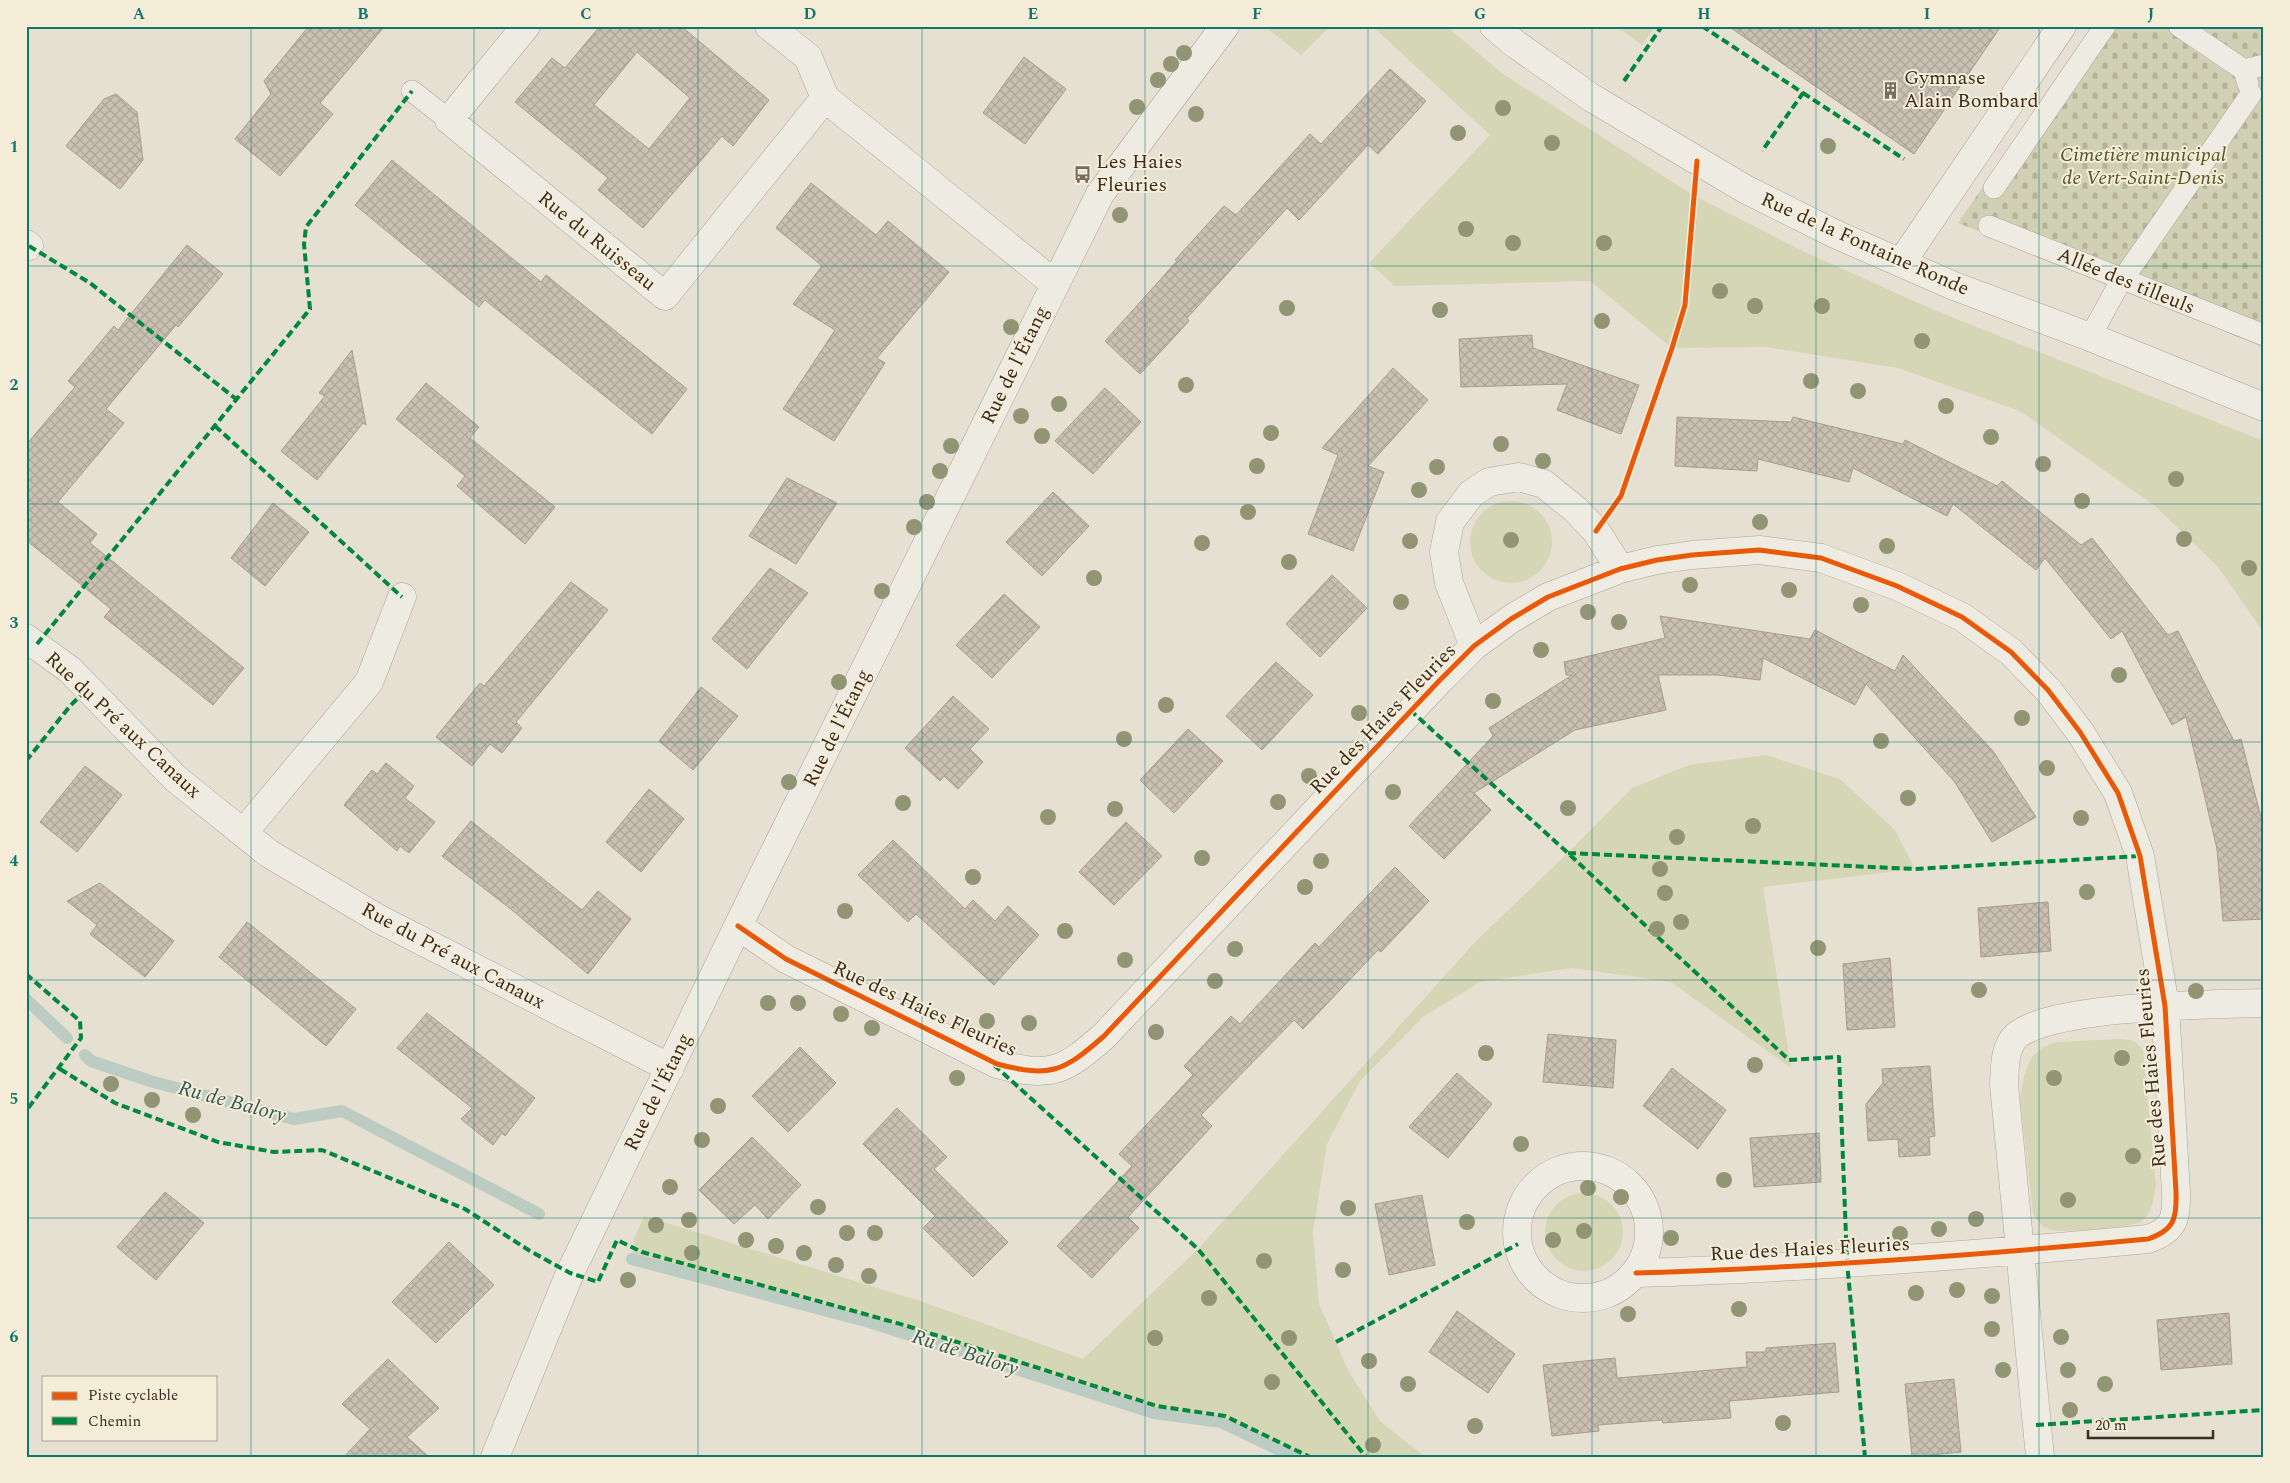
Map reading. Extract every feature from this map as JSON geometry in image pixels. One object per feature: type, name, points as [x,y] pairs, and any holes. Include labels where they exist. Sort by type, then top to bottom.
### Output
[{"type":"street","points":[[448,120],[526,26]]},
{"type":"street","points":[[769,26],[808,58],[825,98],[1055,284]]},
{"type":"street","name":"Rue de l'Étang","points":[[495,1457],[570,1273],[738,926],[1100,194],[1224,26]]},
{"type":"street","name":"Rue de la Fontaine Ronde","points":[[1494,26],[1514,43],[1592,98],[1697,161],[1835,234],[1954,286],[2090,337],[2264,407]]},
{"type":"street","points":[[1901,263],[2062,26]]},
{"type":"street","name":"Rue du Ruisseau","points":[[448,120],[665,296],[825,98]]},
{"type":"street","name":"Rue des Haies Fleuries","points":[[1474,646],[1449,583],[1444,552],[1450,522],[1470,494],[1489,482],[1519,477],[1544,484],[1576,510],[1596,531],[1620,569]]},
{"type":"street","name":"Rue des Haies Fleuries","points":[[738,926],[786,959],[997,1064],[1025,1071],[1051,1071],[1080,1058],[1104,1036],[1474,646],[1511,619],[1548,597],[1620,569],[1692,555],[1759,550],[1821,558],[1897,586],[1962,617],[2011,652],[2048,690],[2080,732],[2118,793],[2140,856],[2164,1006],[2177,1200],[2174,1221],[2168,1231],[2148,1239],[2019,1251],[1736,1270],[1636,1273]]},
{"type":"street","points":[[243,833],[369,682],[402,597]]},
{"type":"street","name":"Rue du Pré aux Canaux","points":[[26,638],[70,670],[175,778],[268,853],[379,919],[670,1068]]},
{"type":"street","name":"Rue des Haies Fleuries","points":[[2040,1457],[2004,1085],[2005,1060],[2012,1040],[2025,1028],[2042,1021],[2066,1017],[2164,1006],[2264,1002]]},
{"type":"street","points":[[1592,1166],[1614,1172],[1633,1187],[1645,1206],[1649,1229],[1647,1252],[1636,1273],[1621,1287],[1608,1293],[1581,1299],[1561,1296],[1542,1285],[1528,1270],[1519,1251],[1516,1230],[1520,1210],[1530,1191],[1547,1176],[1568,1167],[1592,1166]]},
{"type":"lane","points":[[1994,188],[2105,26]]},
{"type":"lane","points":[[2090,337],[2121,283],[2257,92],[2254,67],[2179,26]]},
{"type":"lane","points":[[412,91],[448,120]]},
{"type":"lane","name":"Allée des tilleuls","points":[[1989,226],[2121,283],[2264,335]]},
{"type":"green space","points":[[1270,26],[1331,26],[1301,55],[1268,29]]},
{"type":"green space","points":[[1372,26],[1446,26],[1503,74],[1693,195],[1805,252],[1934,310],[2264,441],[2264,633],[2218,567],[2155,506],[2020,411],[1898,368],[1766,347],[1672,348],[1590,281],[1395,286],[1369,263],[1490,135]]},
{"type":"green space","points":[[1616,26],[1655,26],[1642,45]]},
{"type":"green space","name":"Cimetière municipal de Vert-Saint-Denis","points":[[2094,26],[2264,26],[2264,348],[2118,286],[1958,223]]},
{"type":"green space","points":[[1511,501],[1527,504],[1540,513],[1549,526],[1552,542],[1549,558],[1540,571],[1527,580],[1511,583],[1495,580],[1482,571],[1473,558],[1470,542],[1473,526],[1482,513],[1495,504]]},
{"type":"green space","points":[[1766,755],[1840,779],[1895,830],[1915,869],[1763,887],[1791,1068],[1671,982],[1572,968],[1480,982],[1423,1017],[1360,1081],[1327,1144],[1313,1232],[1319,1304],[1349,1372],[1380,1421],[1425,1457],[1294,1457],[1221,1422],[1154,1413],[869,1322],[632,1259],[634,1239],[644,1216],[920,1301],[1083,1359],[1198,1249],[1476,941],[1632,788],[1689,765]]},
{"type":"green space","points":[[2119,1039],[2133,1041],[2143,1051],[2156,1185],[2152,1206],[2144,1219],[2134,1224],[2082,1230],[2058,1231],[2048,1229],[2040,1224],[2033,1213],[2020,1099],[2024,1076],[2031,1058],[2043,1047],[2057,1042]]},
{"type":"green space","points":[[1584,1193],[1599,1196],[1612,1204],[1620,1217],[1623,1232],[1620,1247],[1612,1260],[1599,1268],[1584,1271],[1569,1268],[1556,1260],[1548,1247],[1545,1232],[1548,1217],[1556,1204],[1569,1196]]},
{"type":"building","points":[[309,26],[385,26],[320,103],[333,114],[280,176],[235,139],[271,94],[264,81]]},
{"type":"building","points":[[600,26],[681,26],[769,100],[733,146],[722,136],[643,228],[598,190],[608,178],[515,102],[552,58],[565,68]],"holes":[[[637,52],[690,98],[649,149],[594,105]]]},
{"type":"building","name":"Gymnase Alain Bombard","points":[[1728,26],[2001,26],[1914,154]]},
{"type":"building","points":[[1024,57],[1066,89],[1025,144],[983,113]]},
{"type":"building","points":[[1390,69],[1426,101],[1378,154],[1368,145],[1299,220],[1287,208],[1187,318],[1189,321],[1140,374],[1105,341],[1224,206],[1236,215],[1310,134],[1321,144]]},
{"type":"building","points":[[116,94],[137,112],[143,160],[120,189],[66,146],[104,99]]},
{"type":"building","points":[[392,160],[541,282],[546,275],[687,389],[652,434],[485,300],[479,307],[355,205]]},
{"type":"building","points":[[811,183],[876,235],[888,221],[949,272],[877,358],[885,363],[834,441],[783,409],[835,330],[793,304],[822,266],[776,228]]},
{"type":"building","points":[[187,245],[223,274],[178,327],[176,325],[106,409],[124,423],[58,502],[97,534],[90,543],[244,668],[213,705],[104,617],[111,609],[26,540],[26,445],[75,387],[68,381],[114,326],[118,330]]},
{"type":"building","points":[[1532,335],[1533,348],[1639,385],[1621,434],[1557,410],[1567,384],[1461,387],[1459,339]]},
{"type":"building","points":[[352,350],[366,425],[363,423],[317,480],[281,451],[325,396],[319,393]]},
{"type":"building","points":[[1393,368],[1428,400],[1368,466],[1384,472],[1353,551],[1308,534],[1338,455],[1322,448]]},
{"type":"building","points":[[426,383],[479,427],[470,438],[555,507],[525,544],[457,486],[465,476],[396,419]]},
{"type":"building","points":[[1105,388],[1141,422],[1093,474],[1055,441]]},
{"type":"building","points":[[1677,417],[1791,422],[1793,417],[1903,444],[1905,440],[1997,486],[2002,481],[2081,545],[2092,538],[2168,635],[2178,631],[2234,741],[2241,739],[2264,829],[2264,919],[2223,921],[2217,849],[2186,717],[2172,725],[2122,631],[2111,639],[2045,558],[2036,570],[1953,504],[1947,516],[1853,468],[1849,482],[1758,459],[1757,471],[1675,466]]},
{"type":"building","points":[[787,478],[837,503],[796,564],[749,536]]},
{"type":"building","points":[[1053,492],[1089,526],[1042,576],[1006,542]]},
{"type":"building","points":[[273,503],[309,532],[265,586],[231,558]]},
{"type":"building","points":[[770,568],[808,593],[747,669],[712,639]]},
{"type":"building","points":[[1332,575],[1367,608],[1320,657],[1286,624]]},
{"type":"building","points":[[571,582],[608,610],[516,722],[522,728],[502,753],[490,744],[472,766],[436,737],[480,683],[484,686]]},
{"type":"building","points":[[1004,594],[1040,627],[992,678],[956,645]]},
{"type":"building","points":[[1660,616],[1810,639],[1815,630],[1895,671],[1903,655],[1993,751],[2036,817],[1992,842],[1954,781],[1866,684],[1855,705],[1763,658],[1760,680],[1717,675],[1658,675],[1666,710],[1575,730],[1474,793],[1491,810],[1444,859],[1409,826],[1493,736],[1489,728],[1572,675],[1566,675],[1564,662],[1665,638]]},
{"type":"building","points":[[1276,662],[1313,695],[1262,750],[1226,716]]},
{"type":"building","points":[[701,687],[738,716],[693,770],[659,741]]},
{"type":"building","points":[[953,696],[989,729],[970,749],[983,762],[958,789],[944,776],[940,781],[905,748]]},
{"type":"building","points":[[1188,729],[1223,761],[1174,813],[1140,780]]},
{"type":"building","points":[[386,763],[414,786],[405,798],[435,822],[409,853],[400,846],[397,851],[344,805],[372,770],[377,774]]},
{"type":"building","points":[[85,766],[122,795],[77,852],[40,822]]},
{"type":"building","points":[[649,789],[684,819],[641,872],[606,842]]},
{"type":"building","points":[[471,821],[582,910],[598,891],[631,919],[588,974],[512,910],[442,856]]},
{"type":"building","points":[[1126,822],[1162,856],[1114,905],[1079,872]]},
{"type":"building","points":[[893,840],[965,909],[973,900],[995,921],[1008,906],[1039,935],[994,985],[916,914],[908,922],[858,875]]},
{"type":"building","points":[[1395,867],[1429,901],[1381,952],[1378,950],[1303,1029],[1294,1020],[1201,1115],[1212,1126],[1128,1217],[1139,1228],[1092,1278],[1057,1246],[1132,1166],[1119,1154],[1193,1075],[1184,1066],[1231,1016],[1240,1024],[1315,943],[1319,947]]},
{"type":"building","points":[[100,883],[174,941],[145,977],[90,934],[97,925],[67,901]]},
{"type":"building","points":[[2048,902],[2051,951],[1981,957],[1978,908]]},
{"type":"building","points":[[247,922],[356,1009],[326,1046],[219,957]]},
{"type":"building","points":[[1890,958],[1895,1027],[1847,1030],[1843,964]]},
{"type":"building","points":[[427,1013],[535,1098],[505,1136],[502,1133],[493,1145],[461,1119],[472,1108],[397,1048]]},
{"type":"building","points":[[1548,1034],[1616,1040],[1613,1088],[1543,1082]]},
{"type":"building","points":[[800,1047],[836,1083],[788,1132],[752,1096]]},
{"type":"building","points":[[1930,1066],[1935,1136],[1929,1137],[1930,1155],[1899,1157],[1898,1139],[1868,1141],[1866,1104],[1883,1083],[1882,1069]]},
{"type":"building","points":[[1672,1068],[1726,1110],[1698,1149],[1643,1106]]},
{"type":"building","points":[[1457,1073],[1492,1104],[1448,1158],[1409,1127]]},
{"type":"building","points":[[897,1108],[947,1157],[934,1169],[1008,1242],[973,1277],[923,1228],[935,1216],[863,1144]]},
{"type":"building","points":[[1819,1133],[1821,1182],[1754,1187],[1750,1138]]},
{"type":"building","points":[[752,1137],[801,1185],[768,1219],[755,1205],[734,1224],[699,1190]]},
{"type":"building","points":[[165,1192],[204,1223],[156,1280],[117,1247]]},
{"type":"building","points":[[1422,1195],[1435,1265],[1389,1275],[1375,1204]]},
{"type":"building","points":[[449,1242],[494,1285],[436,1343],[392,1302]]},
{"type":"building","points":[[1457,1311],[1515,1354],[1488,1393],[1429,1352]]},
{"type":"building","points":[[2229,1313],[2232,1364],[2161,1370],[2157,1320]]},
{"type":"building","points":[[1835,1343],[1839,1392],[1729,1401],[1731,1418],[1663,1423],[1662,1420],[1598,1425],[1599,1431],[1552,1436],[1543,1365],[1615,1358],[1617,1378],[1747,1367],[1746,1352],[1766,1352],[1766,1348]]},
{"type":"building","points":[[388,1359],[439,1408],[407,1437],[429,1457],[344,1457],[370,1429],[342,1404]]},
{"type":"building","points":[[1954,1379],[1961,1452],[1912,1457],[1905,1384]]},
{"type":"waterway","name":"Ru de Balory","points":[[26,999],[67,1038]]},
{"type":"waterway","name":"Ru de Balory","points":[[85,1055],[91,1061],[150,1081],[294,1119],[342,1111],[539,1214]]},
{"type":"waterway","name":"Ru de Balory","points":[[632,1259],[869,1322],[1154,1413],[1221,1422],[1294,1457]]},
{"type":"marked path","points":[[1624,81],[1662,26]]},
{"type":"marked path","points":[[1702,26],[1803,93],[1762,151]]},
{"type":"marked path","points":[[37,644],[310,309],[304,244],[306,227],[412,91]]},
{"type":"marked path","points":[[1803,93],[1904,159]]},
{"type":"marked path","points":[[29,246],[90,283],[236,399]]},
{"type":"marked path","points":[[215,426],[402,597]]},
{"type":"marked path","points":[[26,761],[70,706],[88,688]]},
{"type":"marked path","points":[[1410,710],[1568,853],[1789,1060],[1839,1057],[1847,1262],[1865,1457]]},
{"type":"marked path","points":[[1568,853],[1915,869],[2140,856]]},
{"type":"marked path","points":[[26,974],[80,1021],[81,1038],[26,1111]]},
{"type":"marked path","points":[[994,1065],[1198,1249],[1366,1457]]},
{"type":"marked path","points":[[60,1069],[115,1103],[218,1142],[274,1152],[322,1150],[465,1209],[530,1251],[570,1273],[598,1282],[617,1240],[642,1252],[904,1325],[1157,1406],[1225,1416],[1310,1457]]},
{"type":"marked path","points":[[1336,1342],[1518,1244]]},
{"type":"marked path","points":[[2036,1425],[2264,1410]]},
{"type":"cycle path","points":[[1596,531],[1621,496],[1685,305],[1697,161]]},
{"type":"cycle path","points":[[738,926],[786,959],[997,1064],[1031,1071],[1055,1069],[1078,1058],[1104,1036],[1474,646],[1511,619],[1548,597],[1620,569],[1657,560],[1692,555],[1759,550],[1821,558],[1897,586],[1962,617],[2011,652],[2048,690],[2080,732],[2118,793],[2140,856],[2165,1006],[2176,1192],[2176,1209],[2172,1222],[2163,1232],[2148,1239],[1892,1260],[1636,1273]]},
{"type":"place","name":"Gymnase Alain Bombard","points":[[1890,90]]},
{"type":"place","name":"Les Haies Fleuries","points":[[1082,174]]}]
